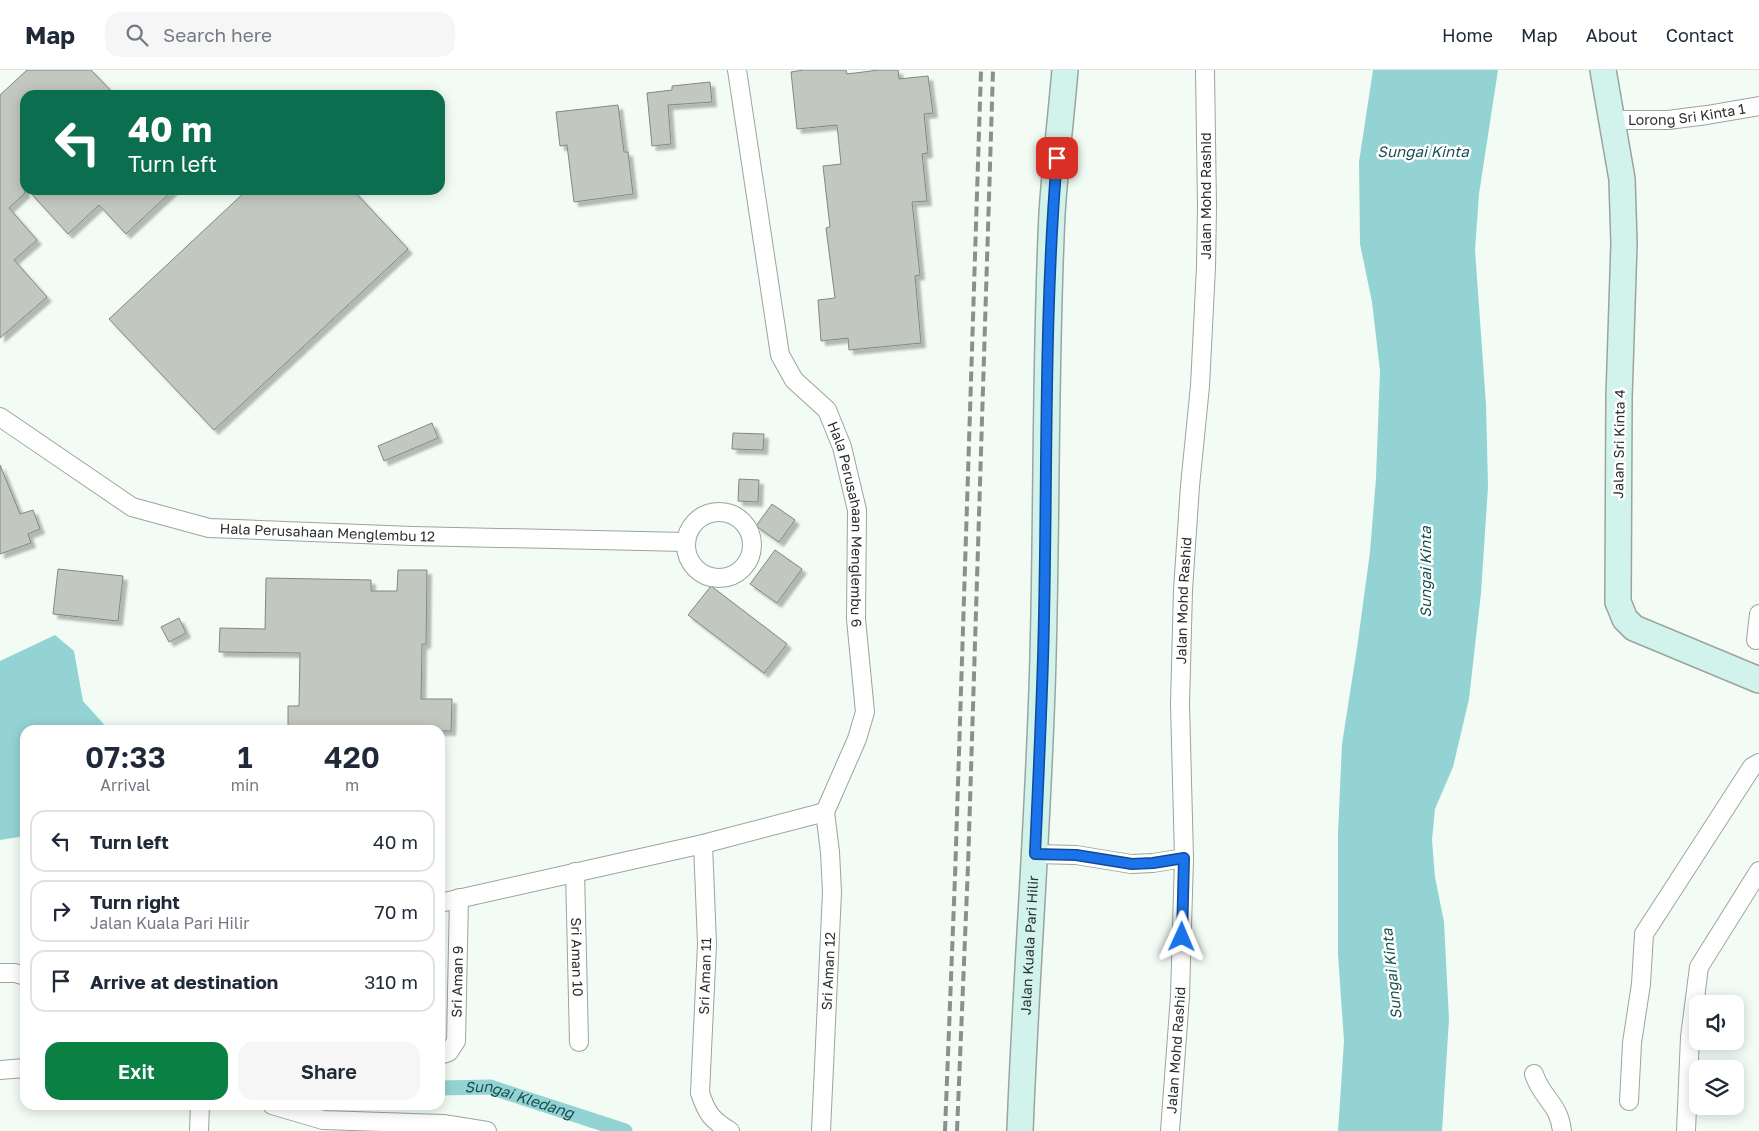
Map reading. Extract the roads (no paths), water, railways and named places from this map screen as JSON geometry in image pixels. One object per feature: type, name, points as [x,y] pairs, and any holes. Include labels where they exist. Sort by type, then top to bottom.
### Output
[{"type":"street","name":"Hala Perusahaan Menglembu 6","points":[[737,70],[780,355],[794,380],[828,410],[842,447],[857,510],[856,619],[865,712],[857,739],[825,812]]},
{"type":"street","name":"Jalan Kuala Pari Hilir","points":[[1020,1131],[1025,1004],[1035,854],[1043,658],[1048,323],[1053,210],[1065,70]]},
{"type":"street","name":"Jalan Mohd Rashid","points":[[1170,1131],[1180,996],[1184,858],[1180,704],[1183,590],[1190,486],[1200,386],[1206,267],[1205,70]]},
{"type":"street","name":"Jalan Sri Kinta 4","points":[[1603,70],[1622,179],[1624,243],[1619,398],[1618,602],[1625,619],[1634,628],[1759,680]]},
{"type":"street","name":"Lorong Sri Kinta 1","points":[[1613,120],[1668,120],[1707,116],[1759,106]]},
{"type":"street","name":"Hala Perusahaan Menglembu 12","points":[[0,418],[132,507],[209,528],[412,536],[685,542]]},
{"type":"street","points":[[1756,640],[1759,614]]},
{"type":"street","points":[[1629,1101],[1632,1043],[1641,984],[1644,934],[1752,767],[1759,763]]},
{"type":"street","points":[[445,902],[702,844],[825,812]]},
{"type":"street","name":"Sri Aman 12","points":[[822,1131],[832,892],[825,812]]},
{"type":"street","name":"Sri Aman 11","points":[[702,844],[707,944],[700,1093],[705,1107],[714,1122],[730,1131]]},
{"type":"street","points":[[1035,854],[1076,855],[1132,864],[1184,858]]},
{"type":"street","points":[[1686,1131],[1690,1037],[1698,967],[1759,870]]},
{"type":"street","name":"Sri Aman 10","points":[[575,872],[579,1042]]},
{"type":"street","name":"Sri Aman 9","points":[[445,1053],[449,1052],[456,1041],[458,898]]},
{"type":"street","points":[[0,973],[20,974]]},
{"type":"street","points":[[0,1070],[20,1068]]},
{"type":"street","points":[[1534,1074],[1538,1087],[1555,1107],[1561,1119],[1562,1131]]},
{"type":"street","points":[[199,1131],[200,1110]]},
{"type":"street","points":[[285,1110],[323,1125],[487,1131]]},
{"type":"water","name":"Sungai Kinta","points":[[1373,70],[1498,70],[1479,194],[1475,250],[1486,404],[1488,487],[1481,593],[1469,699],[1453,767],[1435,809],[1432,840],[1435,877],[1444,922],[1449,1019],[1442,1131],[1338,1131],[1344,1041],[1338,955],[1338,833],[1342,744],[1370,552],[1376,478],[1380,371],[1372,302],[1360,244],[1359,162]]},
{"type":"water","points":[[55,635],[74,651],[83,701],[105,725],[20,725],[20,837],[0,840],[0,661]]},
{"type":"waterway","name":"Sungai Kledang","points":[[445,1088],[490,1087],[625,1131]]},
{"type":"railway","points":[[945,1131],[981,70]]},
{"type":"railway","points":[[957,1131],[968,866],[993,70]]}]
